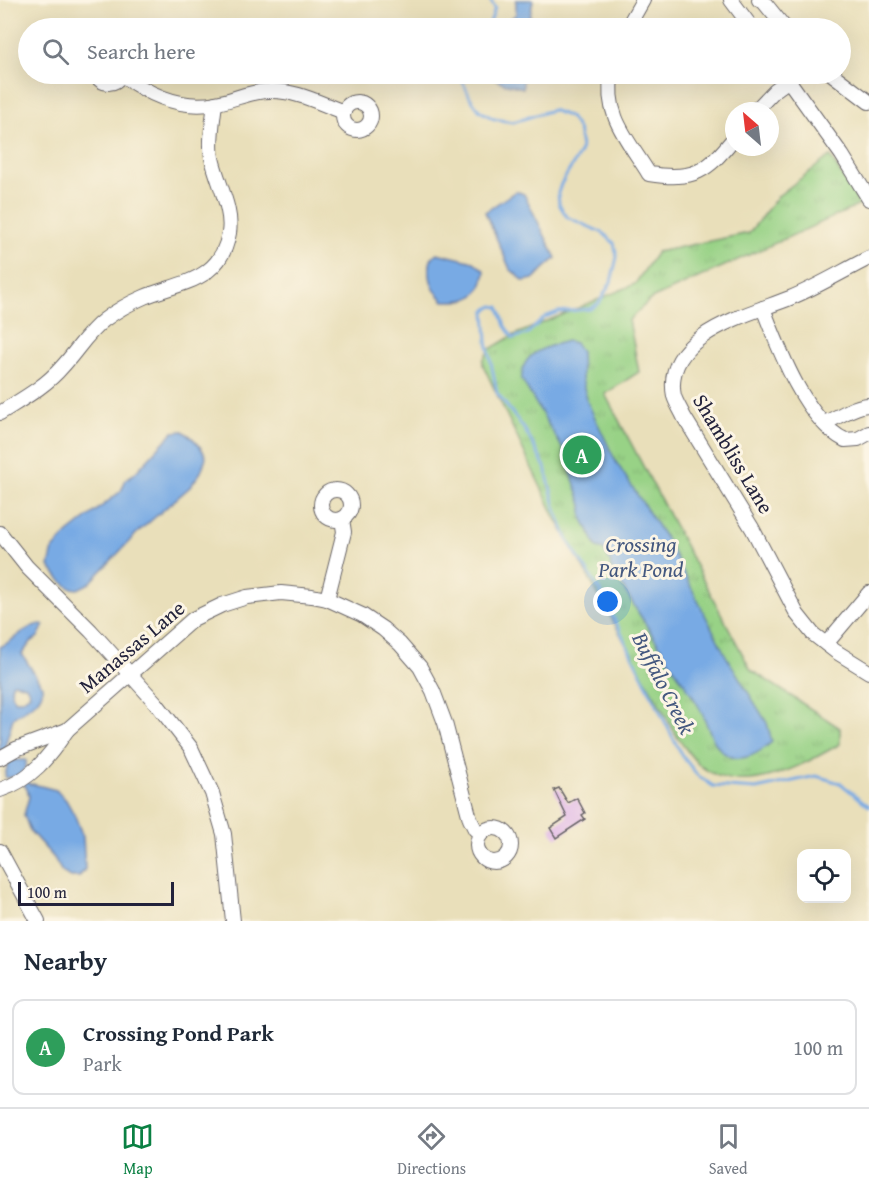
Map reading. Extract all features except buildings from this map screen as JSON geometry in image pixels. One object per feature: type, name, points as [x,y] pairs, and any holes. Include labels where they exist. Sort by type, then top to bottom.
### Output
[{"type":"street","points":[[633,18],[643,0]]},
{"type":"street","points":[[744,18],[734,4],[749,0]]},
{"type":"street","points":[[759,0],[764,1],[777,18]]},
{"type":"street","points":[[138,84],[156,95],[176,101],[201,104],[215,103],[247,93],[268,90],[289,92],[344,112]]},
{"type":"street","points":[[610,84],[609,90],[614,117],[650,174],[669,177],[701,171],[711,165],[725,149]]},
{"type":"street","points":[[764,102],[781,84]]},
{"type":"street","points":[[792,84],[841,153],[869,198]]},
{"type":"street","points":[[845,84],[869,102]]},
{"type":"street","points":[[0,413],[41,387],[62,368],[92,330],[106,319],[143,297],[190,282],[218,262],[225,249],[229,231],[228,215],[212,155],[215,103]]},
{"type":"street","name":"Shambliss Lane","points":[[869,258],[792,297],[702,336],[687,348],[677,363],[673,380],[675,398],[752,528],[797,614],[813,634],[869,672]]},
{"type":"street","points":[[763,308],[796,383],[824,423],[845,440],[858,439],[869,433]]},
{"type":"street","points":[[824,423],[863,405],[869,405]]},
{"type":"street","points":[[327,599],[344,532],[342,519]]},
{"type":"street","points":[[0,533],[27,567],[92,631],[156,703],[191,748],[212,793],[224,834],[233,921]]},
{"type":"street","name":"Manassas Lane","points":[[0,758],[21,747],[67,730],[193,619],[222,605],[247,597],[281,593],[327,599],[362,615],[383,629],[420,666],[445,723],[470,819],[475,829],[481,834]]},
{"type":"street","points":[[826,644],[869,593]]},
{"type":"street","points":[[0,790],[15,785],[35,770],[67,730]]},
{"type":"street","points":[[21,747],[35,754],[35,770]]},
{"type":"street","points":[[0,850],[38,921]]},
{"type":"green space","points":[[830,156],[860,205],[651,299],[629,320],[639,372],[605,394],[751,670],[840,728],[840,744],[808,761],[772,776],[754,780],[736,780],[718,776],[702,767],[678,738],[555,517],[483,365],[483,360],[490,349],[512,336],[635,284],[657,252],[749,233],[778,196]]},
{"type":"water","points":[[516,0],[533,0],[530,18],[511,18],[516,14]]},
{"type":"water","points":[[507,84],[523,84],[523,88]]},
{"type":"water","points":[[516,191],[524,194],[556,258],[533,279],[524,281],[510,269],[485,212]]},
{"type":"water","points":[[437,253],[474,262],[485,271],[477,293],[460,301],[444,301],[434,289],[430,275],[431,260]]},
{"type":"water","name":"Crossing Park Pond","points":[[567,341],[575,343],[581,352],[582,379],[587,401],[616,462],[668,542],[726,656],[767,723],[772,742],[751,756],[733,757],[717,746],[696,701],[624,590],[604,550],[597,548],[582,517],[582,505],[563,449],[522,380],[522,371],[530,357],[543,349]]},
{"type":"water","points":[[183,431],[197,442],[206,457],[201,472],[190,487],[139,531],[90,583],[78,589],[70,588],[49,566],[53,549],[68,533],[121,491],[126,479],[134,474],[173,432]]},
{"type":"water","points":[[36,625],[44,625],[38,637],[22,654],[42,686],[42,693],[37,701],[13,718],[5,746],[13,760],[26,760],[26,767],[21,773],[29,784],[56,790],[66,800],[83,837],[85,869],[79,877],[70,877],[62,872],[54,858],[30,831],[24,815],[29,797],[27,789],[18,776],[6,778],[8,764],[0,749],[0,647]],"holes":[[[12,684],[26,686],[30,694],[22,700],[14,700]]]},
{"type":"waterway","name":"Buffalo Creek","points":[[490,0],[495,8],[492,18]]},
{"type":"waterway","name":"Buffalo Creek","points":[[464,84],[480,111],[494,119],[513,122],[552,110],[570,117],[578,129],[580,153],[561,184],[558,193],[559,204],[567,217],[603,233],[614,243],[617,257],[611,282],[599,303],[590,309],[558,312],[545,317],[527,334],[513,338],[505,326],[499,307],[493,306],[485,311],[487,342],[497,393],[525,430],[545,467],[556,510],[568,541],[600,591],[681,754],[697,775],[713,786],[756,789],[816,776],[840,783],[869,806]]},
{"type":"place","name":"Crossing Pond Park","points":[[582,455]]}]
